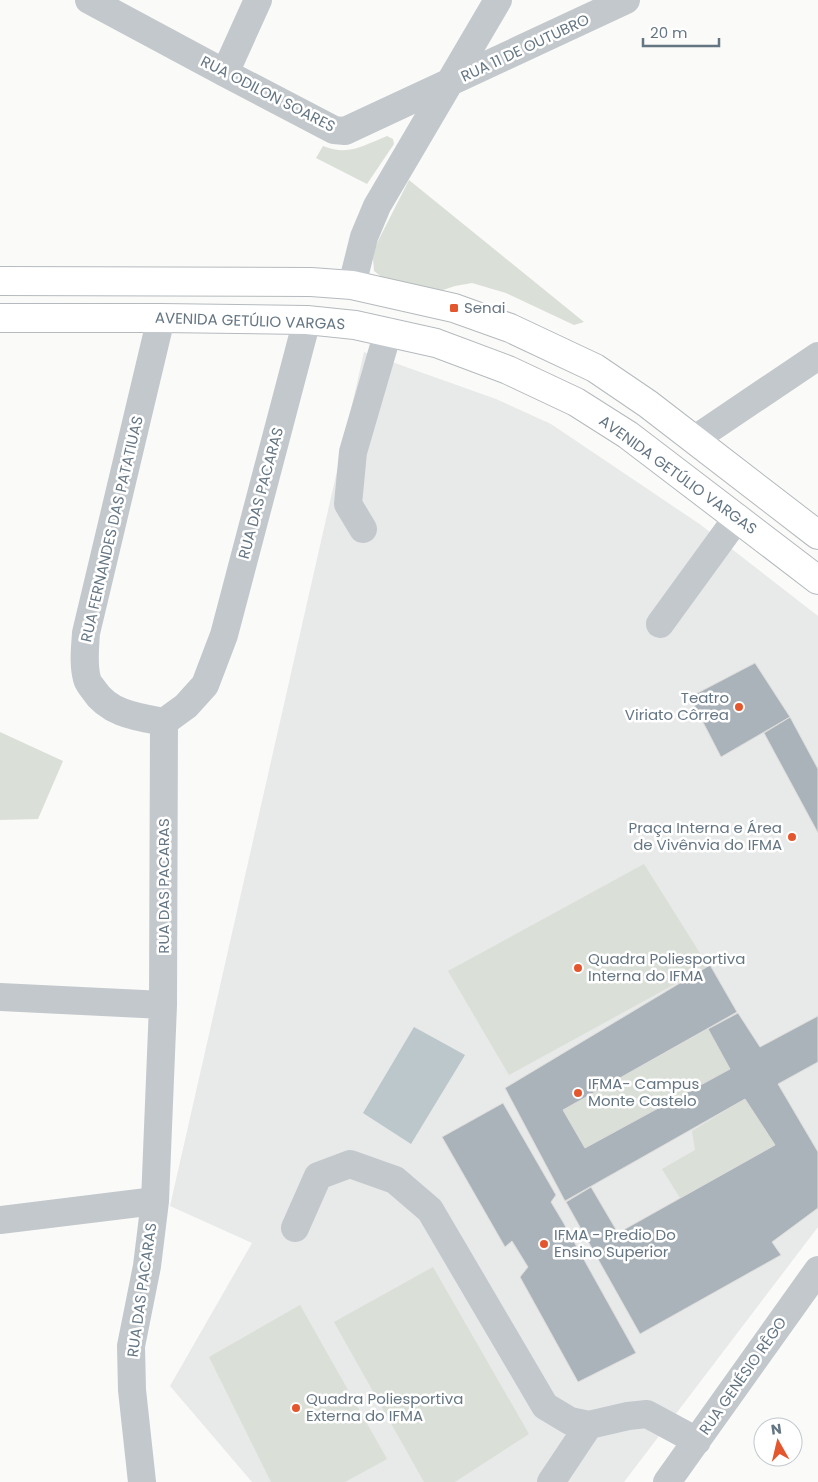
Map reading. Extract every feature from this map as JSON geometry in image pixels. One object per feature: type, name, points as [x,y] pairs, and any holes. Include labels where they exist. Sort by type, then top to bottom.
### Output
[{"type":"main road","points":[[0,281],[301,282],[352,285],[454,308],[510,328],[595,368],[695,439],[818,535]]},
{"type":"main road","name":"AVENIDA GETÚLIO VARGAS","points":[[0,318],[306,320],[356,325],[436,344],[499,367],[576,402],[628,435],[818,580]]},
{"type":"street","name":"RUA ODILON SOARES","points":[[89,0],[334,130],[352,129],[450,83]]},
{"type":"street","points":[[225,73],[258,0]]},
{"type":"street","points":[[352,285],[364,237],[377,206],[498,0]]},
{"type":"street","name":"RUA 11 DE OUTUBRO","points":[[450,83],[626,0]]},
{"type":"street","name":"RUA FERNANDES DAS PATATIUAS","points":[[161,318],[86,633],[85,658],[87,681],[103,702],[132,716],[164,722]]},
{"type":"street","name":"RUA DAS PACARAS","points":[[142,1482],[132,1390],[131,1346],[147,1266],[155,1201],[163,1005],[164,722],[186,706],[205,685],[224,635],[306,320]]},
{"type":"street","points":[[363,529],[348,504],[353,452],[388,332]]},
{"type":"street","points":[[695,439],[818,356]]},
{"type":"street","points":[[660,624],[736,518]]},
{"type":"street","points":[[0,997],[163,1005]]},
{"type":"street","points":[[295,1228],[318,1176],[350,1164],[395,1180],[430,1210],[545,1406],[570,1421],[589,1425],[628,1416],[647,1414],[696,1441]]},
{"type":"street","points":[[0,1220],[155,1201]]},
{"type":"street","name":"RUA GENÉSIO RÊGO","points":[[667,1482],[818,1270]]},
{"type":"street","points":[[551,1482],[589,1425]]},
{"type":"shaded area","points":[[387,136],[393,139],[394,144],[367,184],[316,158],[323,146],[332,149],[348,150]]},
{"type":"shaded area","points":[[409,180],[584,322],[574,325],[506,293],[472,283],[440,291],[383,278],[374,271],[373,258],[375,247]]},
{"type":"shaded area","name":"IFMA- Campus Monte Castelo","points":[[364,352],[496,399],[551,424],[701,525],[818,616],[818,1227],[624,1482],[252,1482],[170,1386],[252,1243],[170,1206]]},
{"type":"shaded area","points":[[0,732],[63,761],[38,819],[0,820]]},
{"type":"shaded area","name":"Quadra Poliesportiva Interna do IFMA","points":[[644,864],[708,966],[509,1075],[448,971]]},
{"type":"shaded area","points":[[414,1027],[465,1055],[411,1144],[363,1113]]},
{"type":"shaded area","points":[[708,1029],[730,1069],[585,1148],[563,1110]]},
{"type":"shaded area","points":[[745,1099],[775,1145],[680,1198],[662,1169],[695,1150],[692,1131]]},
{"type":"shaded area","points":[[433,1267],[529,1434],[455,1482],[424,1482],[334,1322]]},
{"type":"shaded area","name":"Quadra Poliesportiva Externa do IFMA","points":[[300,1305],[387,1459],[345,1482],[271,1482],[209,1357]]},
{"type":"building","name":"Teatro Viriato Côrrea","points":[[755,663],[790,717],[721,757],[690,697]]},
{"type":"building","points":[[790,717],[818,769],[818,833],[764,733]]},
{"type":"building","points":[[710,965],[737,1012],[563,1110],[585,1148],[730,1069],[708,1029],[738,1013],[760,1047],[818,1016],[818,1062],[778,1084],[818,1152],[818,1208],[772,1242],[781,1255],[640,1334],[566,1202],[591,1187],[618,1233],[775,1145],[745,1099],[565,1201],[505,1088]]},
{"type":"building","name":"IFMA - Predio Do Ensino Superior","points":[[503,1103],[556,1195],[551,1202],[636,1353],[578,1382],[520,1277],[528,1267],[512,1241],[505,1247],[442,1137]]},
{"type":"place","name":"Senai","points":[[454,308]]},
{"type":"place","name":"Teatro Viriato Côrrea","points":[[739,707]]},
{"type":"place","name":"Praça Interna e Área de Vivênvia do IFMA","points":[[792,837]]},
{"type":"place","name":"Quadra Poliesportiva Interna do IFMA","points":[[578,968]]},
{"type":"place","name":"IFMA- Campus Monte Castelo","points":[[578,1093]]},
{"type":"place","name":"IFMA - Predio Do Ensino Superior","points":[[544,1244]]},
{"type":"place","name":"Quadra Poliesportiva Externa do IFMA","points":[[296,1408]]}]
